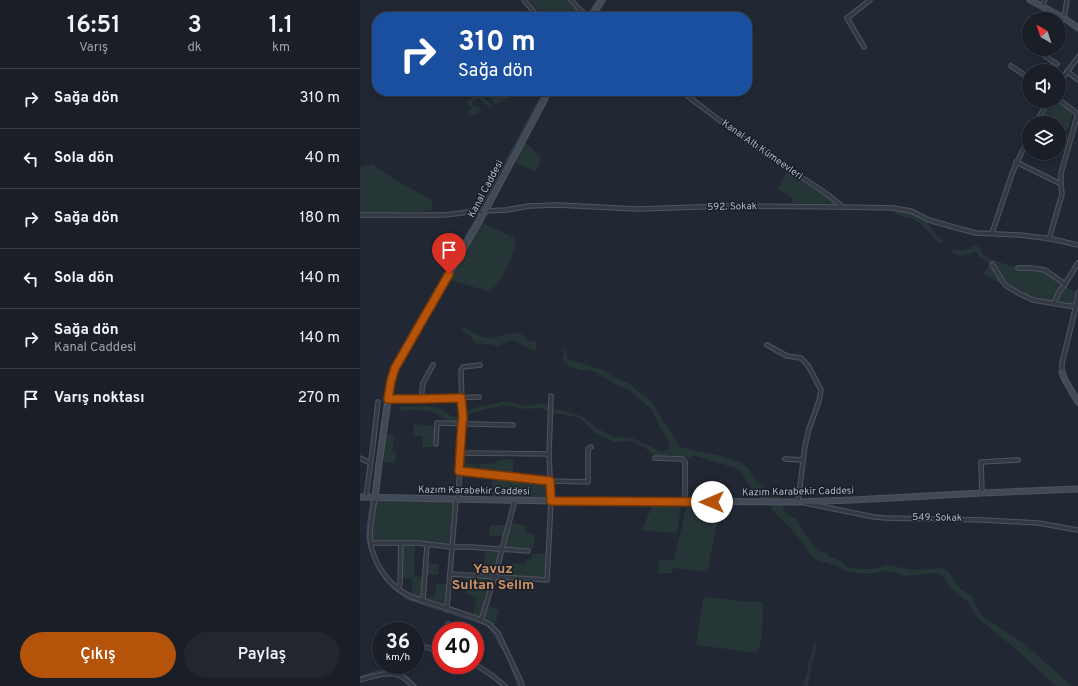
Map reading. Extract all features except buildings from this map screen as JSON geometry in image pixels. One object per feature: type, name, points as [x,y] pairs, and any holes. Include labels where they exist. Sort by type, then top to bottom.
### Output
[{"type":"street","points":[[524,0],[534,12]]},
{"type":"street","points":[[571,0],[583,12]]},
{"type":"street","points":[[594,12],[602,0]]},
{"type":"street","points":[[864,47],[847,18],[870,0]]},
{"type":"street","points":[[1030,0],[1052,12]]},
{"type":"street","points":[[1042,7],[1045,0]]},
{"type":"street","points":[[1065,12],[1067,0]]},
{"type":"street","points":[[1066,19],[1078,28]]},
{"type":"street","points":[[1045,56],[1057,64]]},
{"type":"street","points":[[1078,57],[1067,71],[1078,80]]},
{"type":"street","points":[[1011,66],[1022,73]]},
{"type":"street","name":"Kanal Caddesi","points":[[374,498],[388,399],[395,368],[546,96]]},
{"type":"street","name":"Kanal Altı Kümeevleri","points":[[688,96],[773,160],[821,189],[843,207]]},
{"type":"street","points":[[1049,239],[1062,194],[1061,173],[1078,114],[1066,105]]},
{"type":"street","points":[[992,233],[1008,184],[1022,150]]},
{"type":"street","points":[[1016,162],[1061,184]]},
{"type":"street","name":"592. Sokak","points":[[360,215],[444,214],[462,213],[474,210],[482,212],[529,206],[557,205],[637,209],[730,206],[893,208],[911,211],[929,220],[976,233],[992,233],[1049,239],[1078,245]]},
{"type":"street","points":[[1054,303],[1059,292],[1078,263]]},
{"type":"street","points":[[992,264],[1005,285],[1025,298],[1076,306]]},
{"type":"street","points":[[1018,268],[1045,270],[1065,284]]},
{"type":"street","points":[[1078,293],[1062,363],[1062,372],[1065,380],[1078,402]]},
{"type":"street","points":[[767,345],[787,356],[801,358],[809,367],[820,387],[821,393],[810,429],[803,460],[798,502]]},
{"type":"street","points":[[421,399],[423,383],[433,365]]},
{"type":"street","points":[[447,608],[463,417],[461,398],[462,368],[480,365]]},
{"type":"street","points":[[450,574],[547,580],[551,501],[549,454],[551,396]]},
{"type":"street","points":[[388,399],[479,397]]},
{"type":"street","points":[[364,497],[373,446],[378,402]]},
{"type":"street","points":[[436,444],[437,423],[513,425]]},
{"type":"street","points":[[459,471],[550,481],[588,482],[588,449],[591,447]]},
{"type":"street","points":[[460,453],[549,454]]},
{"type":"street","points":[[360,458],[370,463]]},
{"type":"street","points":[[655,458],[682,459],[685,462],[685,502]]},
{"type":"street","points":[[785,459],[803,460]]},
{"type":"street","points":[[982,493],[981,462],[1018,460]]},
{"type":"street","name":"Kazım Karabekir Caddesi","points":[[364,497],[551,501],[798,502],[1078,489]]},
{"type":"street","points":[[374,498],[371,543],[373,553],[386,576],[398,588],[408,595],[489,624],[498,633],[522,686]]},
{"type":"street","points":[[481,620],[515,500]]},
{"type":"street","name":"549. Sokak","points":[[798,502],[880,517],[1038,523],[1078,530]]},
{"type":"street","points":[[371,543],[418,543],[452,547],[528,551]]},
{"type":"street","points":[[398,588],[400,584],[401,543]]},
{"type":"street","points":[[422,601],[427,544]]},
{"type":"street","points":[[426,647],[432,649]]},
{"type":"street","points":[[484,670],[504,686]]},
{"type":"street","points":[[360,680],[381,674],[395,674],[401,676],[413,686]]},
{"type":"shaded area","points":[[529,0],[568,0],[577,8],[576,12],[540,12]]},
{"type":"shaded area","points":[[477,96],[484,96],[492,106],[490,108],[479,98],[478,100],[476,99],[471,103],[475,108],[478,106],[481,112],[471,116],[467,113],[472,109],[466,101]]},
{"type":"shaded area","points":[[491,96],[514,96],[494,105]]},
{"type":"shaded area","points":[[1048,108],[1066,108],[1072,113],[1068,131],[1066,130],[1066,116],[1044,116]]},
{"type":"shaded area","points":[[524,141],[541,158],[536,172],[514,161]]},
{"type":"shaded area","points":[[372,164],[394,179],[433,201],[431,211],[360,213],[360,167]]},
{"type":"shaded area","points":[[787,171],[825,193],[838,204],[792,203],[793,198],[778,189]]},
{"type":"shaded area","points":[[893,212],[909,213],[927,222],[937,236],[943,240],[943,243],[941,244],[938,242],[920,223],[909,217],[906,218]]},
{"type":"shaded area","points":[[481,222],[515,238],[514,248],[506,270],[497,284],[489,292],[448,279]]},
{"type":"shaded area","points":[[975,245],[984,255],[993,260],[1027,270],[1040,270],[1046,272],[1062,283],[1062,285],[1076,292],[1074,303],[1071,304],[1021,294],[983,274],[990,264],[979,256],[976,251],[960,256],[951,251],[953,249],[970,249]]},
{"type":"shaded area","points":[[465,327],[475,334],[487,338],[496,338],[502,335],[519,333],[529,340],[535,341],[537,348],[534,351],[512,340],[498,346],[476,343],[463,331],[462,329]]},
{"type":"shaded area","points":[[565,348],[568,359],[603,370],[632,385],[649,399],[654,404],[679,447],[721,456],[742,463],[750,471],[756,481],[765,489],[783,498],[759,499],[741,471],[735,468],[693,455],[690,458],[672,455],[653,455],[648,450],[631,441],[615,442],[602,437],[595,433],[581,419],[554,413],[541,408],[525,409],[505,405],[474,412],[464,417],[463,414],[469,410],[503,402],[526,406],[545,403],[552,408],[582,416],[595,427],[613,437],[632,438],[660,451],[670,449],[668,439],[651,409],[627,389],[618,386],[596,372],[568,366],[567,363],[562,360]]},
{"type":"shaded area","points":[[426,406],[441,409],[450,416],[461,416],[461,421],[451,422],[435,413],[426,411],[400,411],[399,407]]},
{"type":"shaded area","points":[[414,424],[435,426],[434,447],[422,447],[423,436],[413,436]]},
{"type":"shaded area","points":[[386,434],[394,435],[392,452],[396,453],[395,463],[383,462]]},
{"type":"shaded area","points":[[513,459],[513,475],[479,471],[479,464],[497,463],[497,460]]},
{"type":"shaded area","points":[[462,463],[477,464],[476,471],[464,470],[461,468]]},
{"type":"shaded area","points":[[492,477],[550,482],[549,498],[492,496]]},
{"type":"shaded area","points":[[377,501],[454,502],[451,545],[404,540],[374,542],[372,528]]},
{"type":"shaded area","points":[[653,504],[681,505],[677,533],[642,530]]},
{"type":"shaded area","points":[[687,504],[721,504],[707,572],[673,568],[672,573],[658,573],[659,560],[674,560]]},
{"type":"shaded area","points":[[770,505],[783,505],[785,512],[797,520],[809,540],[822,553],[826,552],[830,557],[841,561],[847,567],[872,569],[888,565],[912,570],[942,568],[948,571],[960,589],[972,596],[976,607],[983,617],[1022,642],[1072,686],[1056,686],[1017,650],[978,618],[973,612],[969,602],[951,588],[943,576],[937,573],[904,576],[893,572],[882,571],[864,574],[845,571],[837,566],[814,559],[795,533],[772,510]]},
{"type":"shaded area","points":[[512,523],[526,526],[525,533],[535,534],[534,549],[505,546]]},
{"type":"shaded area","points":[[490,525],[506,525],[503,537],[489,535]]},
{"type":"shaded area","points":[[403,545],[415,545],[414,576],[423,577],[421,598],[412,594],[412,579],[403,578]]},
{"type":"shaded area","points":[[486,549],[499,551],[493,575],[482,574]]},
{"type":"shaded area","points":[[532,554],[547,554],[546,578],[512,576],[512,563],[526,565],[527,559],[531,559]]},
{"type":"shaded area","points":[[427,563],[439,564],[438,575],[427,574]]},
{"type":"shaded area","points":[[466,577],[491,579],[480,617],[473,615],[477,598],[465,593]]},
{"type":"shaded area","points":[[436,584],[447,584],[446,606],[427,599],[429,596],[435,596]]},
{"type":"shaded area","points":[[708,597],[763,602],[762,635],[758,653],[696,645],[703,599]]},
{"type":"shaded area","points":[[488,606],[499,610],[495,625],[483,619]]},
{"type":"shaded area","points":[[817,641],[808,686],[803,686],[814,642]]},
{"type":"waterway","points":[[590,12],[597,0]]},
{"type":"waterway","points":[[480,210],[541,96]]},
{"type":"waterway","points":[[372,495],[387,380],[390,369],[479,213]]},
{"type":"waterway","points":[[371,500],[367,539],[378,570],[384,579],[390,586],[407,599],[486,625],[492,631],[508,659],[518,686]]},
{"type":"waterway","points":[[360,677],[380,671],[395,670],[405,675],[417,686]]},
{"type":"district","name":"Yavuz Sultan Selim","points":[[493,578]]},
{"type":"route","points":[[449,274],[395,368],[388,399],[461,398],[463,417],[459,471],[550,481],[551,501],[712,502]]}]
